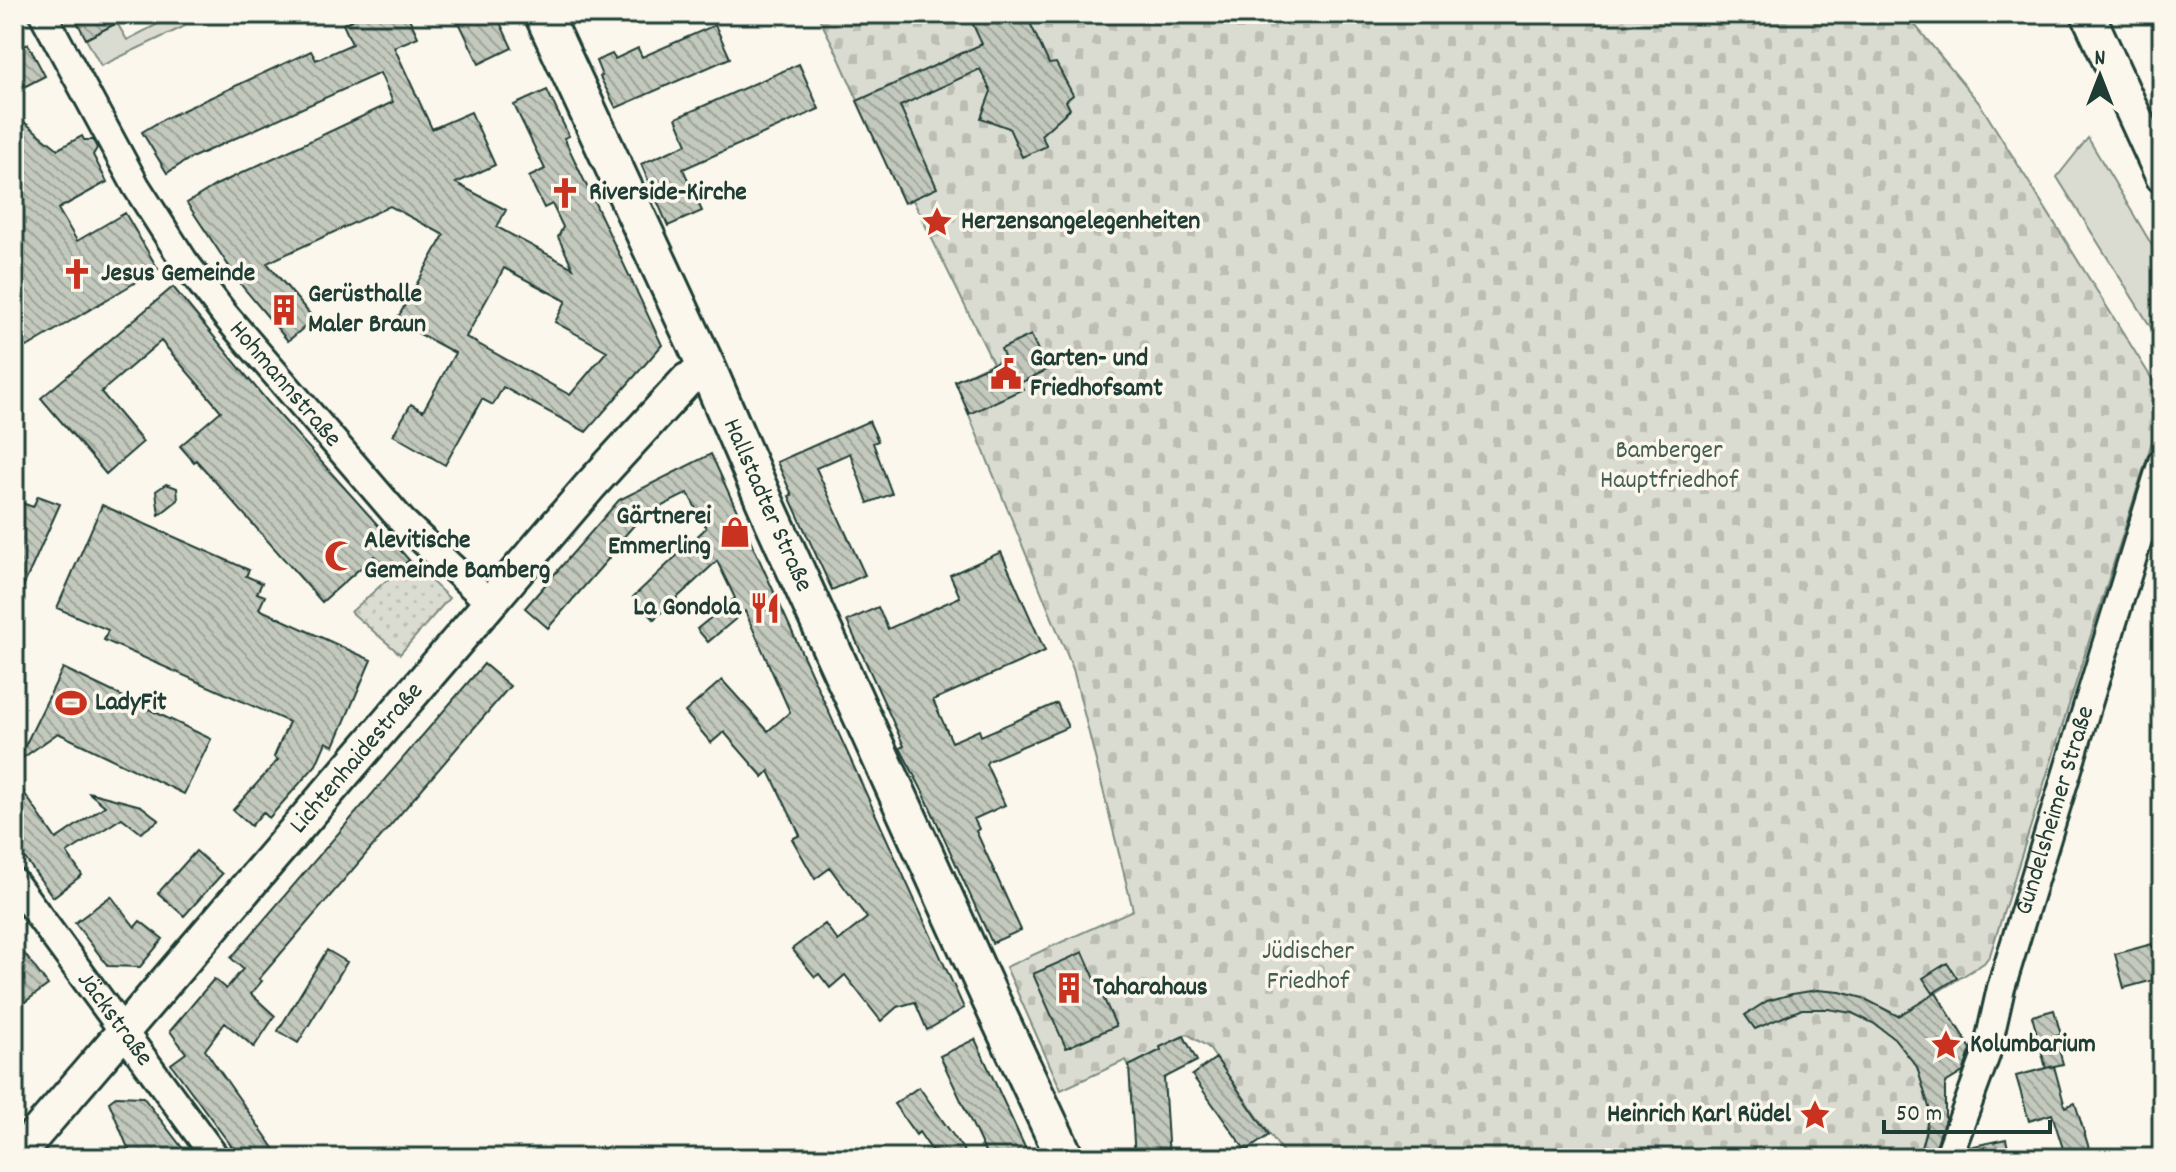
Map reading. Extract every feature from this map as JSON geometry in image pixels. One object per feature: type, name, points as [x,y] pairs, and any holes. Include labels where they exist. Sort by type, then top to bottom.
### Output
[{"type":"main road","name":"Hallstadter Straße","points":[[543,14],[1065,1158]]},
{"type":"street","name":"Hohmannstraße","points":[[43,14],[136,186],[184,261],[225,315],[409,528],[490,603]]},
{"type":"street","points":[[2088,14],[2162,176]]},
{"type":"street","name":"Lichtenhaidestraße","points":[[15,1158],[590,486],[687,380],[708,370]]},
{"type":"street","name":"Gundelsheimer Straße","points":[[1948,1158],[1986,1055],[2001,988],[2162,462]]},
{"type":"street","name":"Jäckstraße","points":[[14,882],[216,1158]]},
{"type":"green space","points":[[177,14],[185,26],[101,66],[86,39],[117,23],[127,40]]},
{"type":"green space","name":"Bamberger Hauptfriedhof","points":[[817,14],[1906,14],[1980,104],[2162,395],[2162,410],[1990,955],[1984,963],[1936,993],[1979,1062],[1940,1086],[1943,1122],[1937,1158],[1287,1158],[1208,1047],[1187,1034],[1129,1066],[1126,1060],[1061,1090],[1006,967],[1133,910],[1073,669],[955,381],[993,363],[913,200],[904,203]]},
{"type":"green space","points":[[2088,138],[2162,262],[2162,345],[2057,177]]},
{"type":"green space","points":[[409,560],[449,598],[400,654],[351,612]]},
{"type":"building","points":[[73,14],[134,14],[86,39]]},
{"type":"building","points":[[365,14],[407,14],[418,37],[394,47],[432,129],[471,112],[495,165],[456,183],[506,210],[497,227],[573,268],[558,237],[563,227],[552,204],[544,208],[529,177],[545,169],[514,105],[547,90],[569,136],[564,138],[662,345],[586,432],[503,387],[493,405],[482,399],[445,465],[393,435],[411,404],[423,411],[455,353],[396,321],[444,235],[390,206],[267,263],[314,319],[288,341],[242,286],[187,203],[216,185],[393,102],[380,73],[189,159],[167,173],[142,132],[311,51],[316,60],[352,44],[343,24]],"holes":[[[504,268],[566,301],[555,322],[607,351],[570,395],[466,337]]]},
{"type":"building","points":[[455,14],[496,14],[512,48],[479,64]]},
{"type":"building","points":[[968,14],[1026,14],[1049,64],[1056,63],[1073,95],[1066,101],[1070,109],[1041,135],[1047,146],[1022,157],[1009,128],[981,118],[991,91],[980,69],[900,106],[937,188],[904,203],[857,101],[982,44]]},
{"type":"building","points":[[715,25],[730,58],[616,108],[600,77],[596,61],[612,54],[615,59],[638,48],[642,57]]},
{"type":"building","points":[[28,44],[45,76],[14,92],[14,52]]},
{"type":"building","points":[[799,64],[819,109],[683,169],[702,211],[668,226],[641,164],[687,144],[676,118]]},
{"type":"building","points":[[14,114],[58,149],[82,136],[84,140],[93,140],[97,148],[93,155],[107,182],[58,209],[77,241],[125,213],[158,269],[27,347],[14,344]]},
{"type":"building","points":[[173,287],[267,401],[409,560],[392,576],[374,556],[322,602],[196,460],[194,462],[180,446],[221,411],[161,341],[101,392],[143,442],[106,474],[41,398]]},
{"type":"building","name":"Garten- und Friedhofsamt","points":[[1031,335],[1047,370],[1020,383],[1023,389],[969,414],[955,381],[1005,359],[1001,349]]},
{"type":"building","points":[[869,421],[878,441],[873,443],[892,494],[868,503],[850,453],[816,468],[865,575],[832,590],[777,462]]},
{"type":"building","points":[[711,454],[964,1008],[927,1030],[915,1002],[897,1007],[881,1021],[845,975],[830,988],[819,974],[815,977],[792,949],[825,924],[838,941],[867,918],[830,868],[815,879],[792,839],[800,835],[769,771],[763,777],[724,732],[711,743],[685,712],[722,680],[768,731],[790,712],[745,611],[708,642],[697,629],[735,598],[717,561],[654,619],[633,597],[706,528],[688,493],[642,516],[548,628],[525,608],[619,500]]},
{"type":"building","points":[[166,484],[177,488],[178,500],[159,515],[156,491]]},
{"type":"building","points":[[38,496],[60,504],[14,607],[14,500],[33,507]]},
{"type":"building","points":[[102,505],[249,570],[246,576],[262,583],[257,593],[265,596],[259,609],[371,660],[334,746],[326,742],[316,765],[269,818],[263,812],[251,826],[233,810],[278,760],[274,757],[289,722],[104,640],[108,630],[57,608]]},
{"type":"building","points":[[1001,552],[1045,651],[933,700],[952,742],[979,730],[981,736],[1057,703],[1068,727],[986,764],[1005,805],[974,819],[979,829],[976,831],[1021,930],[992,943],[900,748],[904,746],[847,621],[878,607],[888,629],[960,597],[950,575]]},
{"type":"building","points":[[484,664],[510,686],[259,979],[262,981],[251,994],[275,1016],[254,1047],[225,1023],[205,1050],[281,1158],[240,1158],[171,1064],[186,1053],[170,1031],[214,979],[226,989],[243,969],[231,958]]},
{"type":"building","points":[[63,668],[211,739],[184,794],[58,733],[17,762]]},
{"type":"building","points":[[14,778],[56,839],[105,806],[88,792],[141,806],[159,820],[141,833],[122,818],[67,853],[82,875],[53,897],[14,843]]},
{"type":"building","points":[[196,851],[222,874],[184,916],[158,893]]},
{"type":"building","points":[[111,896],[135,927],[140,921],[163,939],[140,967],[108,966],[75,923]]},
{"type":"building","points":[[14,940],[48,985],[14,1010]]},
{"type":"building","points":[[2152,944],[2161,978],[2124,988],[2115,954]]},
{"type":"building","points":[[327,950],[347,962],[298,1043],[278,1031]]},
{"type":"building","name":"Taharahaus","points":[[1083,952],[1116,1026],[1066,1048],[1033,974]]},
{"type":"building","points":[[1947,963],[1957,978],[1933,993],[1923,978]]},
{"type":"building","points":[[1817,990],[1863,998],[1898,1016],[1936,993],[1971,1049],[1963,1072],[1945,1083],[1945,1119],[1932,1158],[1918,1158],[1929,1107],[1917,1067],[1894,1038],[1852,1013],[1828,1009],[1802,1009],[1755,1029],[1745,1015],[1767,1001]]},
{"type":"building","points":[[2054,1010],[2061,1035],[2055,1036],[2063,1064],[2046,1068],[2032,1016]]},
{"type":"building","points":[[1184,1036],[1197,1061],[1164,1078],[1169,1158],[1135,1158],[1129,1066]]},
{"type":"building","points":[[975,1039],[1030,1158],[988,1158],[940,1056]]},
{"type":"building","points":[[1216,1058],[1269,1135],[1246,1151],[1192,1075]]},
{"type":"building","points":[[2054,1066],[2065,1107],[2075,1103],[2092,1158],[2066,1158],[2052,1114],[2029,1121],[2016,1076]]},
{"type":"building","points":[[919,1087],[969,1158],[937,1158],[894,1104]]},
{"type":"building","points":[[117,1096],[143,1097],[190,1158],[132,1158],[109,1102]]},
{"type":"building","points":[[2006,1139],[2010,1158],[1965,1158],[1969,1147]]},
{"type":"place","name":"Riverside-Kirche","points":[[565,193]]},
{"type":"place","name":"Herzensangelegenheiten","points":[[937,222]]},
{"type":"place","name":"Jesus Gemeinde","points":[[77,274]]},
{"type":"place","name":"Gerüsthalle Maler Braun","points":[[284,310]]},
{"type":"place","name":"Garten- und Friedhofsamt","points":[[1006,374]]},
{"type":"place","name":"Gärtnerei Emmerling","points":[[735,532]]},
{"type":"place","name":"Alevitische Gemeinde Bamberg","points":[[340,556]]},
{"type":"place","name":"La Gondola","points":[[765,608]]},
{"type":"place","name":"LadyFit","points":[[71,703]]},
{"type":"place","name":"Taharahaus","points":[[1069,988]]},
{"type":"place","name":"Kolumbarium","points":[[1946,1045]]},
{"type":"place","name":"Heinrich Karl Rüdel","points":[[1815,1115]]},
{"type":"park label","name":"Jüdischer Friedhof","points":[[1308,967]]}]
